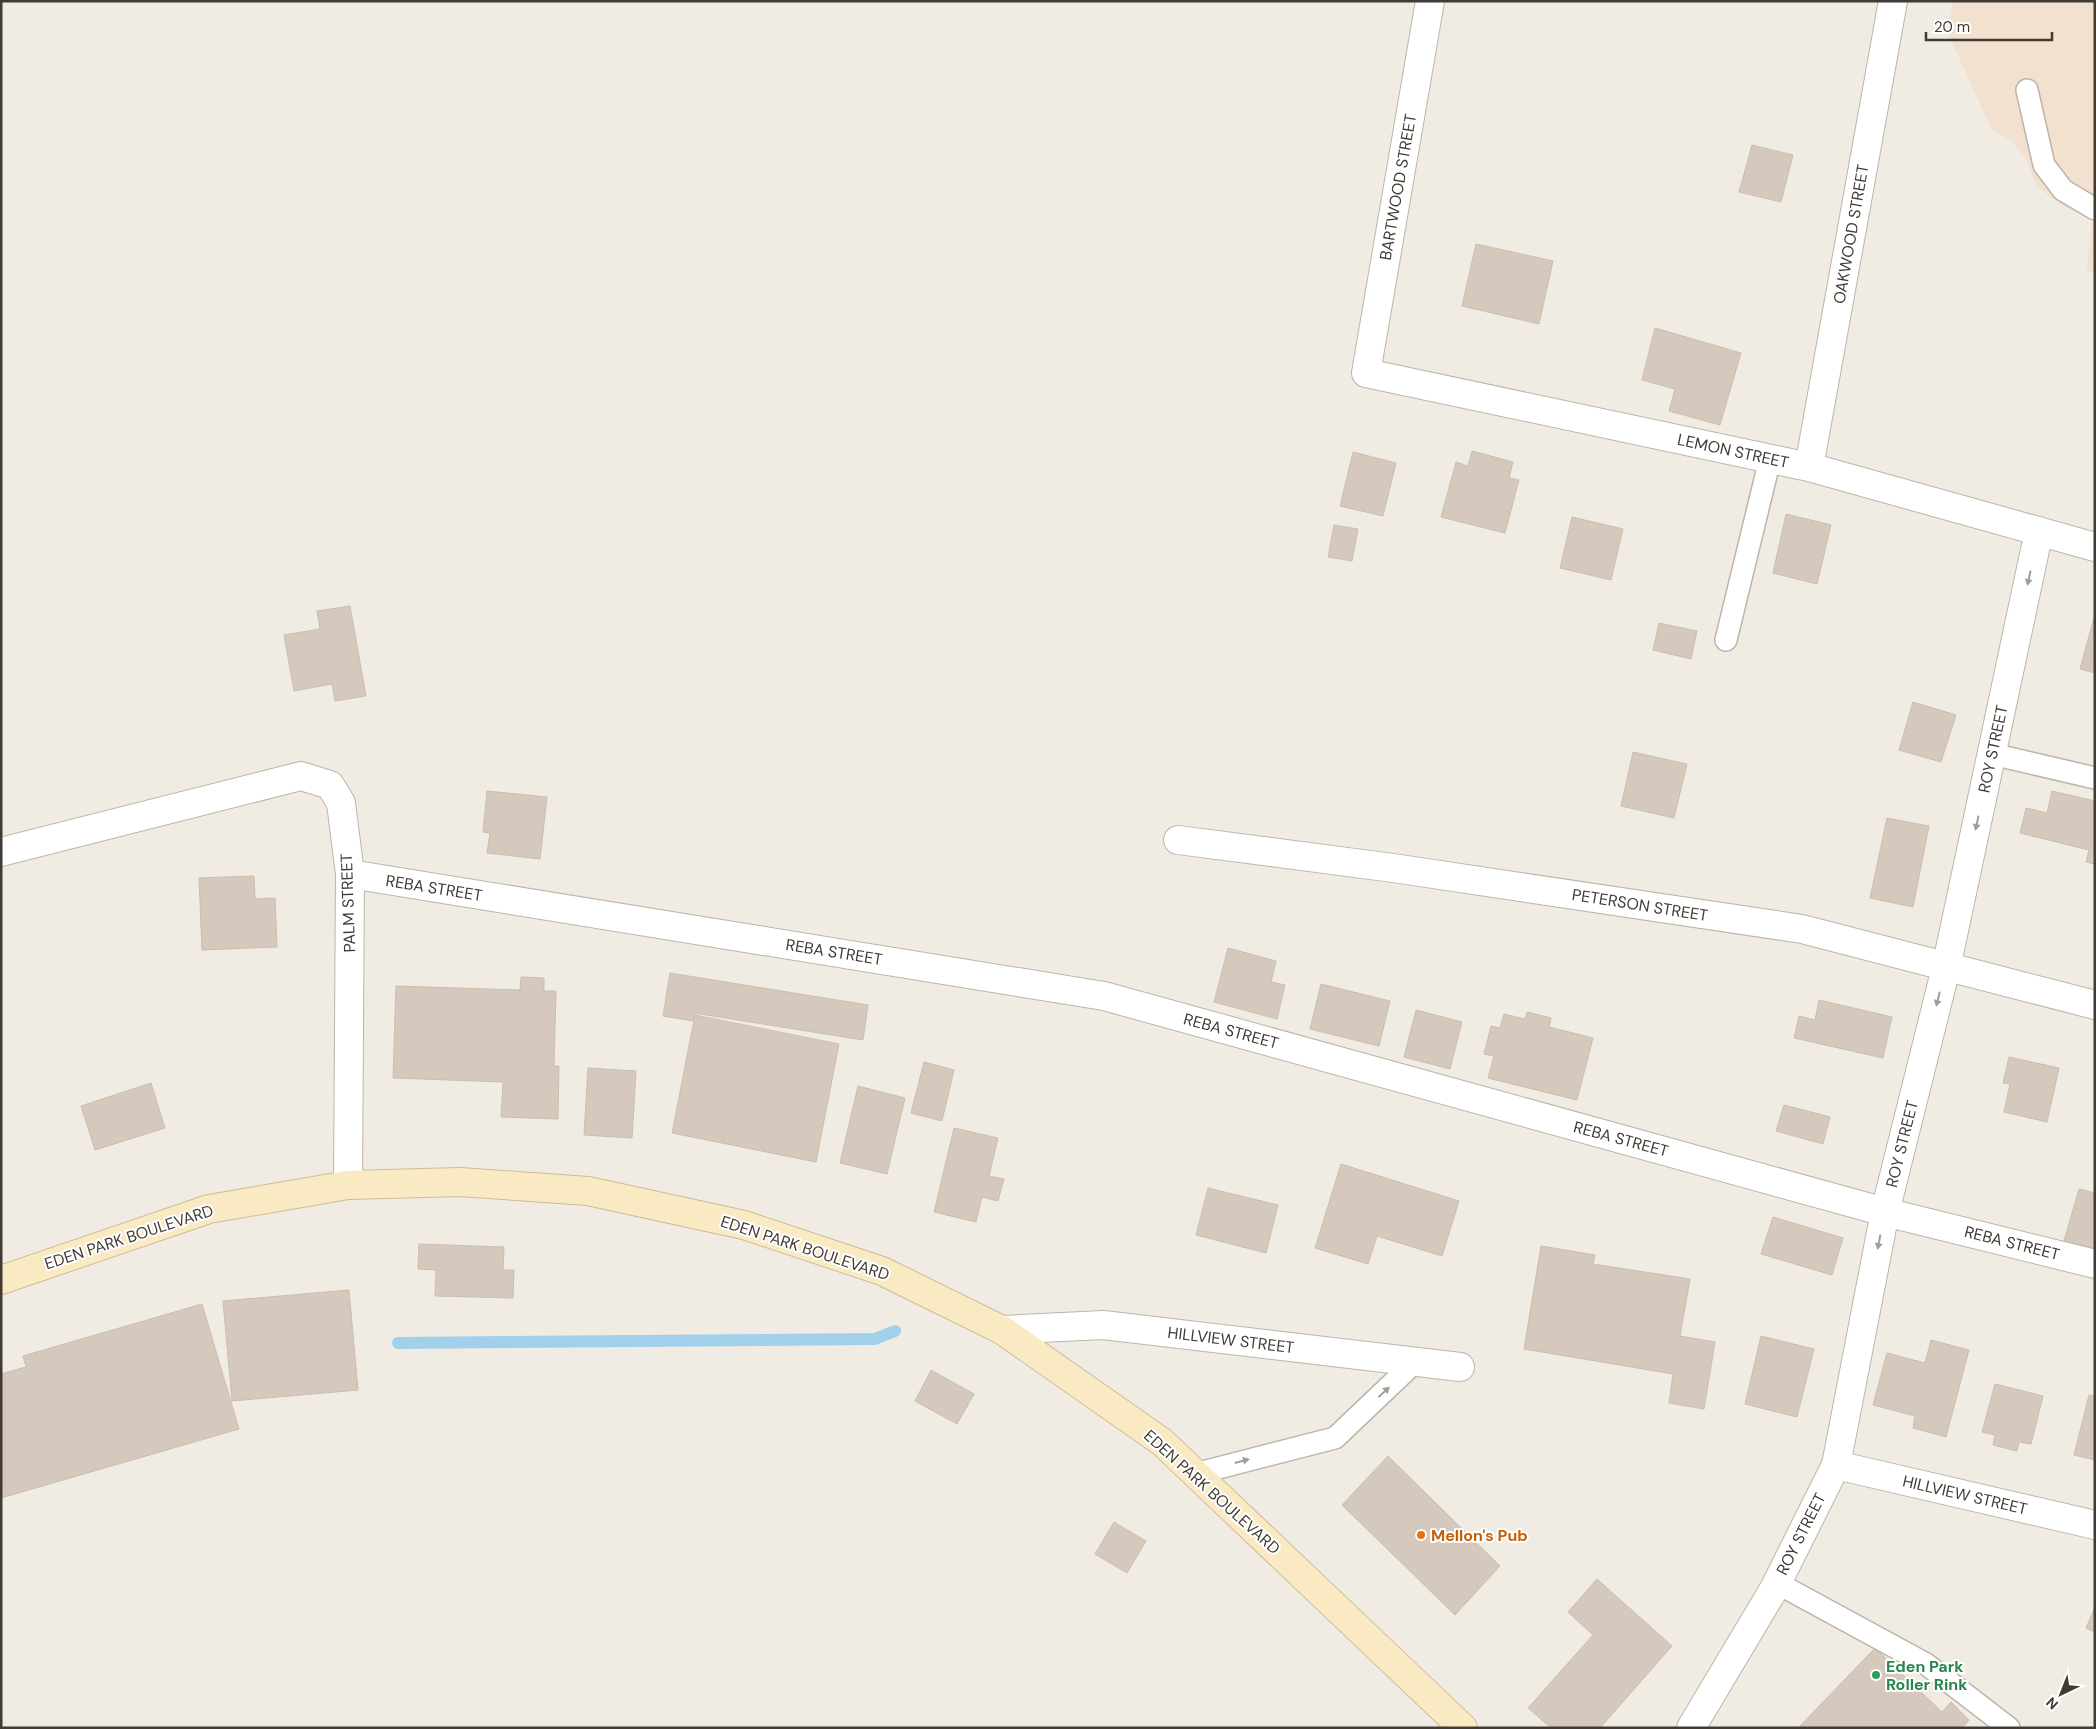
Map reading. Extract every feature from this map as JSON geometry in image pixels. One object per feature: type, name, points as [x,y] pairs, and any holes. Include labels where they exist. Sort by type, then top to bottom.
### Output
[{"type":"main road","name":"EDEN PARK BOULEVARD","points":[[1,1280],[209,1209],[348,1185],[460,1182],[588,1191],[744,1225],[882,1271],[1002,1330],[1162,1442],[1463,1728]]},
{"type":"street","name":"BARTWOOD STREET","points":[[1366,373],[1430,1]]},
{"type":"street","name":"OAKWOOD STREET","points":[[1810,467],[1893,1]]},
{"type":"street","name":"LEMON STREET","points":[[1366,373],[1810,467],[2095,547]]},
{"type":"street","name":"ROY STREET","points":[[1691,1728],[1777,1583],[1836,1465],[1885,1212],[1946,968],[2038,531]]},
{"type":"street","name":"PALM STREET","points":[[1,852],[301,776],[330,785],[341,803],[350,874],[348,1185]]},
{"type":"street","name":"PETERSON STREET","points":[[1178,840],[1403,869],[1802,929],[1946,968],[2095,1005]]},
{"type":"street","name":"REBA STREET","points":[[350,874],[1104,996],[1885,1212],[2095,1264]]},
{"type":"street","name":"HILLVIEW STREET","points":[[1002,1330],[1103,1325],[1460,1367]]},
{"type":"street","name":"HILLVIEW STREET","points":[[1836,1465],[2095,1525]]},
{"type":"lane","points":[[2027,90],[2044,165],[2063,190],[2095,209]]},
{"type":"lane","points":[[1726,640],[1770,459]]},
{"type":"lane","points":[[1992,754],[2095,778]]},
{"type":"lane","points":[[1195,1474],[1335,1438],[1416,1361]]},
{"type":"lane","points":[[1777,1583],[1926,1664],[2008,1728]]},
{"type":"shaded area","points":[[1953,1],[2095,1],[2095,273],[2087,270],[2092,220],[2061,205],[2036,185],[2026,158],[2013,142],[1992,130],[1947,31]]},
{"type":"building","points":[[1752,145],[1793,155],[1781,202],[1739,192]]},
{"type":"building","points":[[1476,244],[1553,261],[1539,324],[1462,306]]},
{"type":"building","points":[[1655,328],[1741,353],[1720,425],[1669,411],[1675,389],[1642,380]]},
{"type":"building","points":[[1472,451],[1513,462],[1509,478],[1519,480],[1505,533],[1441,517],[1456,462],[1468,466]]},
{"type":"building","points":[[1353,452],[1396,463],[1383,516],[1340,506]]},
{"type":"building","points":[[1786,514],[1831,525],[1817,584],[1773,573]]},
{"type":"building","points":[[1572,517],[1623,529],[1611,580],[1560,568]]},
{"type":"building","points":[[1334,525],[1358,529],[1352,561],[1328,557]]},
{"type":"building","points":[[350,606],[366,696],[335,701],[332,684],[294,691],[284,635],[320,629],[317,611]]},
{"type":"building","points":[[2095,614],[2095,673],[2080,669]]},
{"type":"building","points":[[1659,623],[1697,631],[1691,659],[1653,650]]},
{"type":"building","points":[[1913,702],[1956,715],[1941,762],[1899,750]]},
{"type":"building","points":[[1633,752],[1687,764],[1674,818],[1621,806]]},
{"type":"building","points":[[487,791],[547,797],[540,859],[487,853],[490,833],[483,832]]},
{"type":"building","points":[[2052,791],[2095,801],[2095,864],[2086,862],[2089,850],[2020,833],[2026,808],[2047,813]]},
{"type":"building","points":[[1887,818],[1929,826],[1913,907],[1870,898]]},
{"type":"building","points":[[254,876],[255,899],[275,898],[277,947],[202,950],[199,878]]},
{"type":"building","points":[[1228,948],[1276,961],[1271,982],[1285,985],[1277,1019],[1214,1002]]},
{"type":"building","points":[[670,973],[868,1005],[863,1040],[694,1013],[693,1021],[663,1016]]},
{"type":"building","points":[[521,977],[544,978],[544,991],[556,991],[554,1066],[559,1066],[558,1119],[501,1117],[503,1082],[393,1078],[396,986],[520,990]]},
{"type":"building","points":[[1321,984],[1390,1001],[1379,1046],[1310,1029]]},
{"type":"building","points":[[1819,1000],[1892,1017],[1883,1058],[1794,1038],[1799,1016],[1815,1020]]},
{"type":"building","points":[[1416,1010],[1462,1022],[1450,1069],[1404,1057]]},
{"type":"building","points":[[1527,1012],[1551,1018],[1549,1027],[1593,1038],[1577,1100],[1488,1078],[1494,1056],[1484,1054],[1491,1026],[1500,1028],[1504,1014],[1525,1019]]},
{"type":"building","points":[[695,1015],[839,1044],[816,1162],[672,1133]]},
{"type":"building","points":[[2009,1057],[2059,1068],[2047,1122],[2004,1112],[2010,1084],[2003,1083]]},
{"type":"building","points":[[924,1062],[954,1070],[942,1121],[911,1113]]},
{"type":"building","points":[[588,1068],[636,1071],[632,1138],[584,1135]]},
{"type":"building","points":[[151,1083],[165,1128],[95,1150],[81,1106]]},
{"type":"building","points":[[858,1086],[905,1098],[887,1174],[840,1163]]},
{"type":"building","points":[[1784,1105],[1830,1117],[1823,1144],[1776,1131]]},
{"type":"building","points":[[954,1128],[998,1138],[989,1176],[1004,1179],[998,1201],[982,1197],[976,1222],[934,1212]]},
{"type":"building","points":[[1341,1164],[1459,1201],[1442,1256],[1377,1236],[1368,1264],[1315,1248]]},
{"type":"building","points":[[1208,1188],[1278,1205],[1266,1253],[1196,1235]]},
{"type":"building","points":[[2079,1189],[2095,1193],[2095,1249],[2064,1241]]},
{"type":"building","points":[[1773,1217],[1843,1238],[1832,1275],[1761,1254]]},
{"type":"building","points":[[419,1244],[504,1247],[503,1270],[514,1270],[513,1298],[435,1296],[436,1270],[418,1269]]},
{"type":"building","points":[[1541,1246],[1595,1255],[1593,1264],[1690,1279],[1680,1336],[1715,1342],[1704,1409],[1669,1403],[1673,1374],[1524,1349]]},
{"type":"building","points":[[349,1290],[358,1390],[232,1401],[223,1301]]},
{"type":"building","points":[[202,1304],[239,1429],[1,1498],[1,1374],[26,1367],[23,1356]]},
{"type":"building","points":[[1761,1336],[1814,1349],[1797,1417],[1745,1404]]},
{"type":"building","points":[[1931,1340],[1969,1350],[1946,1437],[1913,1428],[1915,1416],[1873,1405],[1887,1353],[1925,1363]]},
{"type":"building","points":[[931,1370],[974,1394],[957,1424],[915,1401]]},
{"type":"building","points":[[1995,1384],[2043,1396],[2031,1444],[2019,1442],[2017,1451],[1993,1445],[1995,1435],[1982,1432]]},
{"type":"building","points":[[2089,1395],[2095,1396],[2095,1460],[2074,1455]]},
{"type":"building","name":"Mellon's Pub","points":[[1388,1456],[1500,1566],[1455,1615],[1342,1505]]},
{"type":"building","points":[[1114,1522],[1146,1541],[1127,1573],[1095,1554]]},
{"type":"building","points":[[1597,1579],[1672,1646],[1600,1728],[1551,1728],[1528,1708],[1593,1635],[1568,1612]]},
{"type":"building","points":[[2095,1607],[2095,1632],[2086,1628]]},
{"type":"building","name":"Eden Park Roller Rink","points":[[1875,1648],[1942,1712],[1951,1702],[1969,1720],[1962,1728],[1798,1728]]},
{"type":"waterway","points":[[398,1343],[875,1339],[895,1331]]},
{"type":"place","name":"Mellon's Pub","points":[[1421,1535]]},
{"type":"place","name":"Eden Park Roller Rink","points":[[1876,1675]]}]
